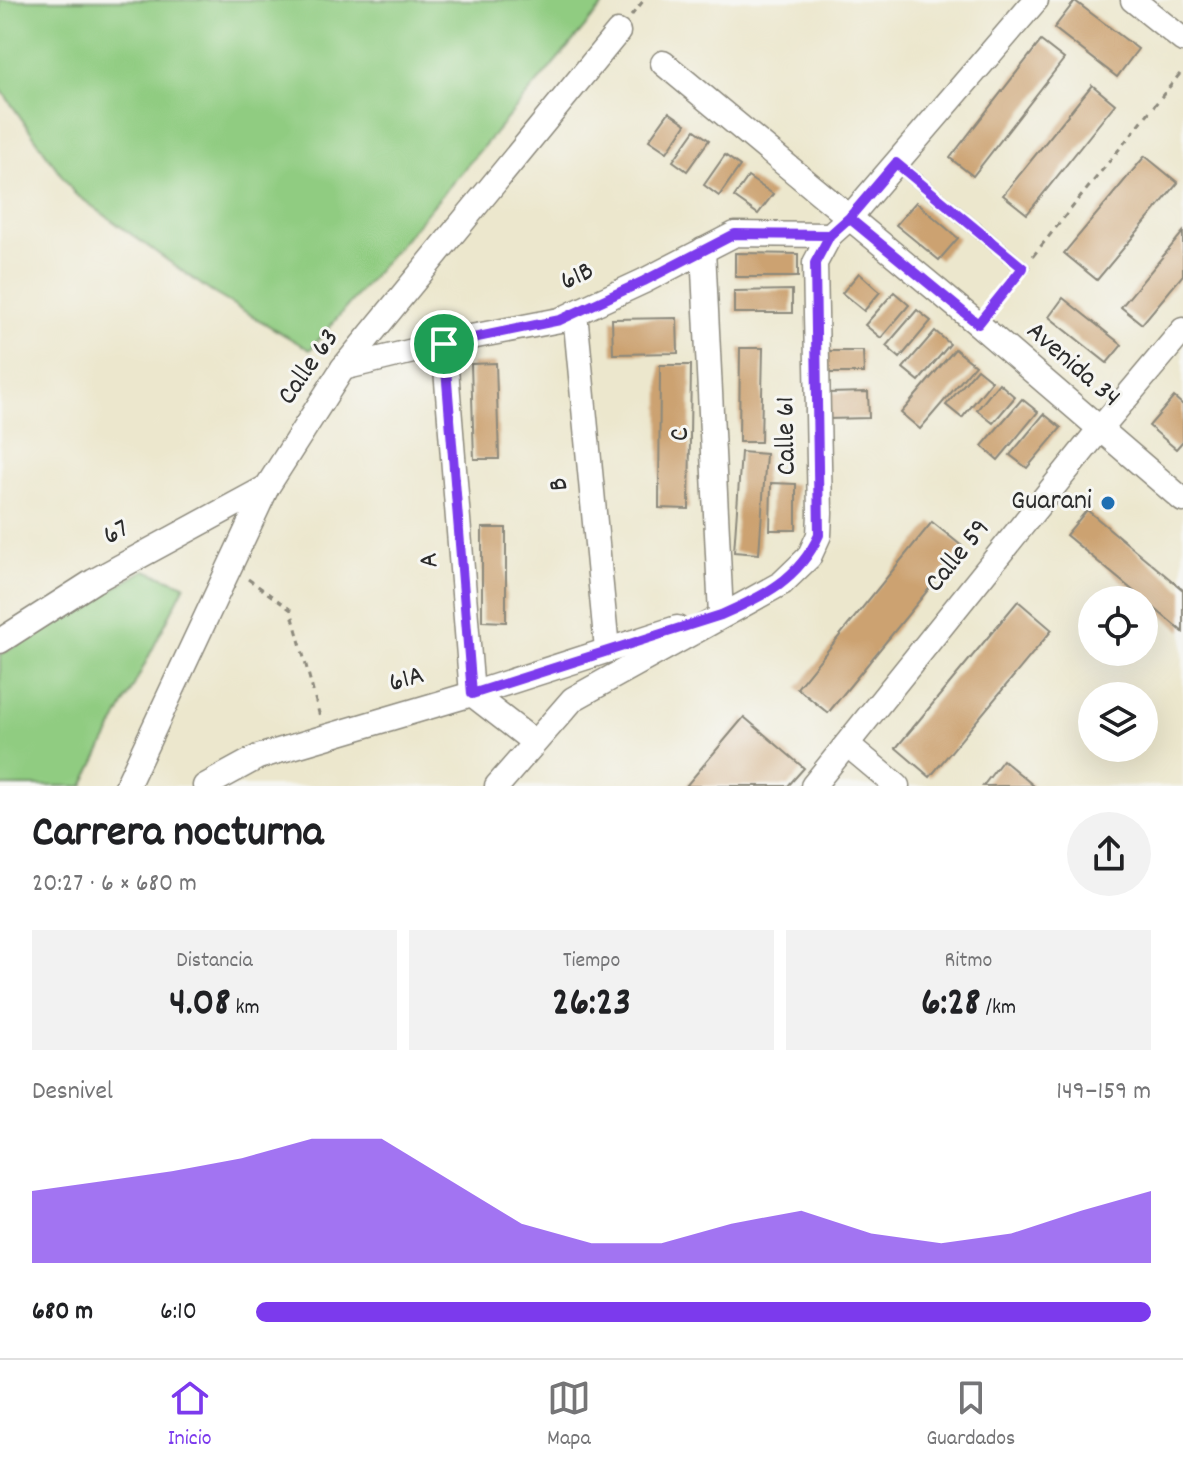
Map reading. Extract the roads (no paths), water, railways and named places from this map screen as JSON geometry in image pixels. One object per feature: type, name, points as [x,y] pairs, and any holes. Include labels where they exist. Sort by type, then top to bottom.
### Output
[{"type":"street","name":"Calle 61","points":[[497,786],[573,699],[721,615],[754,601],[782,583],[809,557],[819,535],[815,263],[830,235],[849,218],[1036,0]]},
{"type":"street","points":[[1133,0],[1183,40]]},
{"type":"street","name":"Calle 63","points":[[127,786],[267,487],[343,368],[618,32]]},
{"type":"street","name":"Avenida 34","points":[[663,63],[978,324],[1183,500]]},
{"type":"street","name":"61B","points":[[343,368],[560,320],[735,234],[830,235]]},
{"type":"street","name":"C","points":[[703,250],[721,615]]},
{"type":"street","name":"B","points":[[575,313],[607,649]]},
{"type":"street","name":"Calle 59","points":[[813,786],[1183,330]]},
{"type":"street","name":"A","points":[[444,344],[472,694]]},
{"type":"street","name":"67","points":[[0,641],[94,581],[267,487]]},
{"type":"street","name":"61A","points":[[205,786],[258,757],[472,694],[721,615]]},
{"type":"street","points":[[472,694],[534,742]]},
{"type":"street","points":[[848,745],[897,786]]},
{"type":"lane","points":[[896,163],[1023,268]]},
{"type":"place","name":"Guarani","points":[[1108,503]]}]
